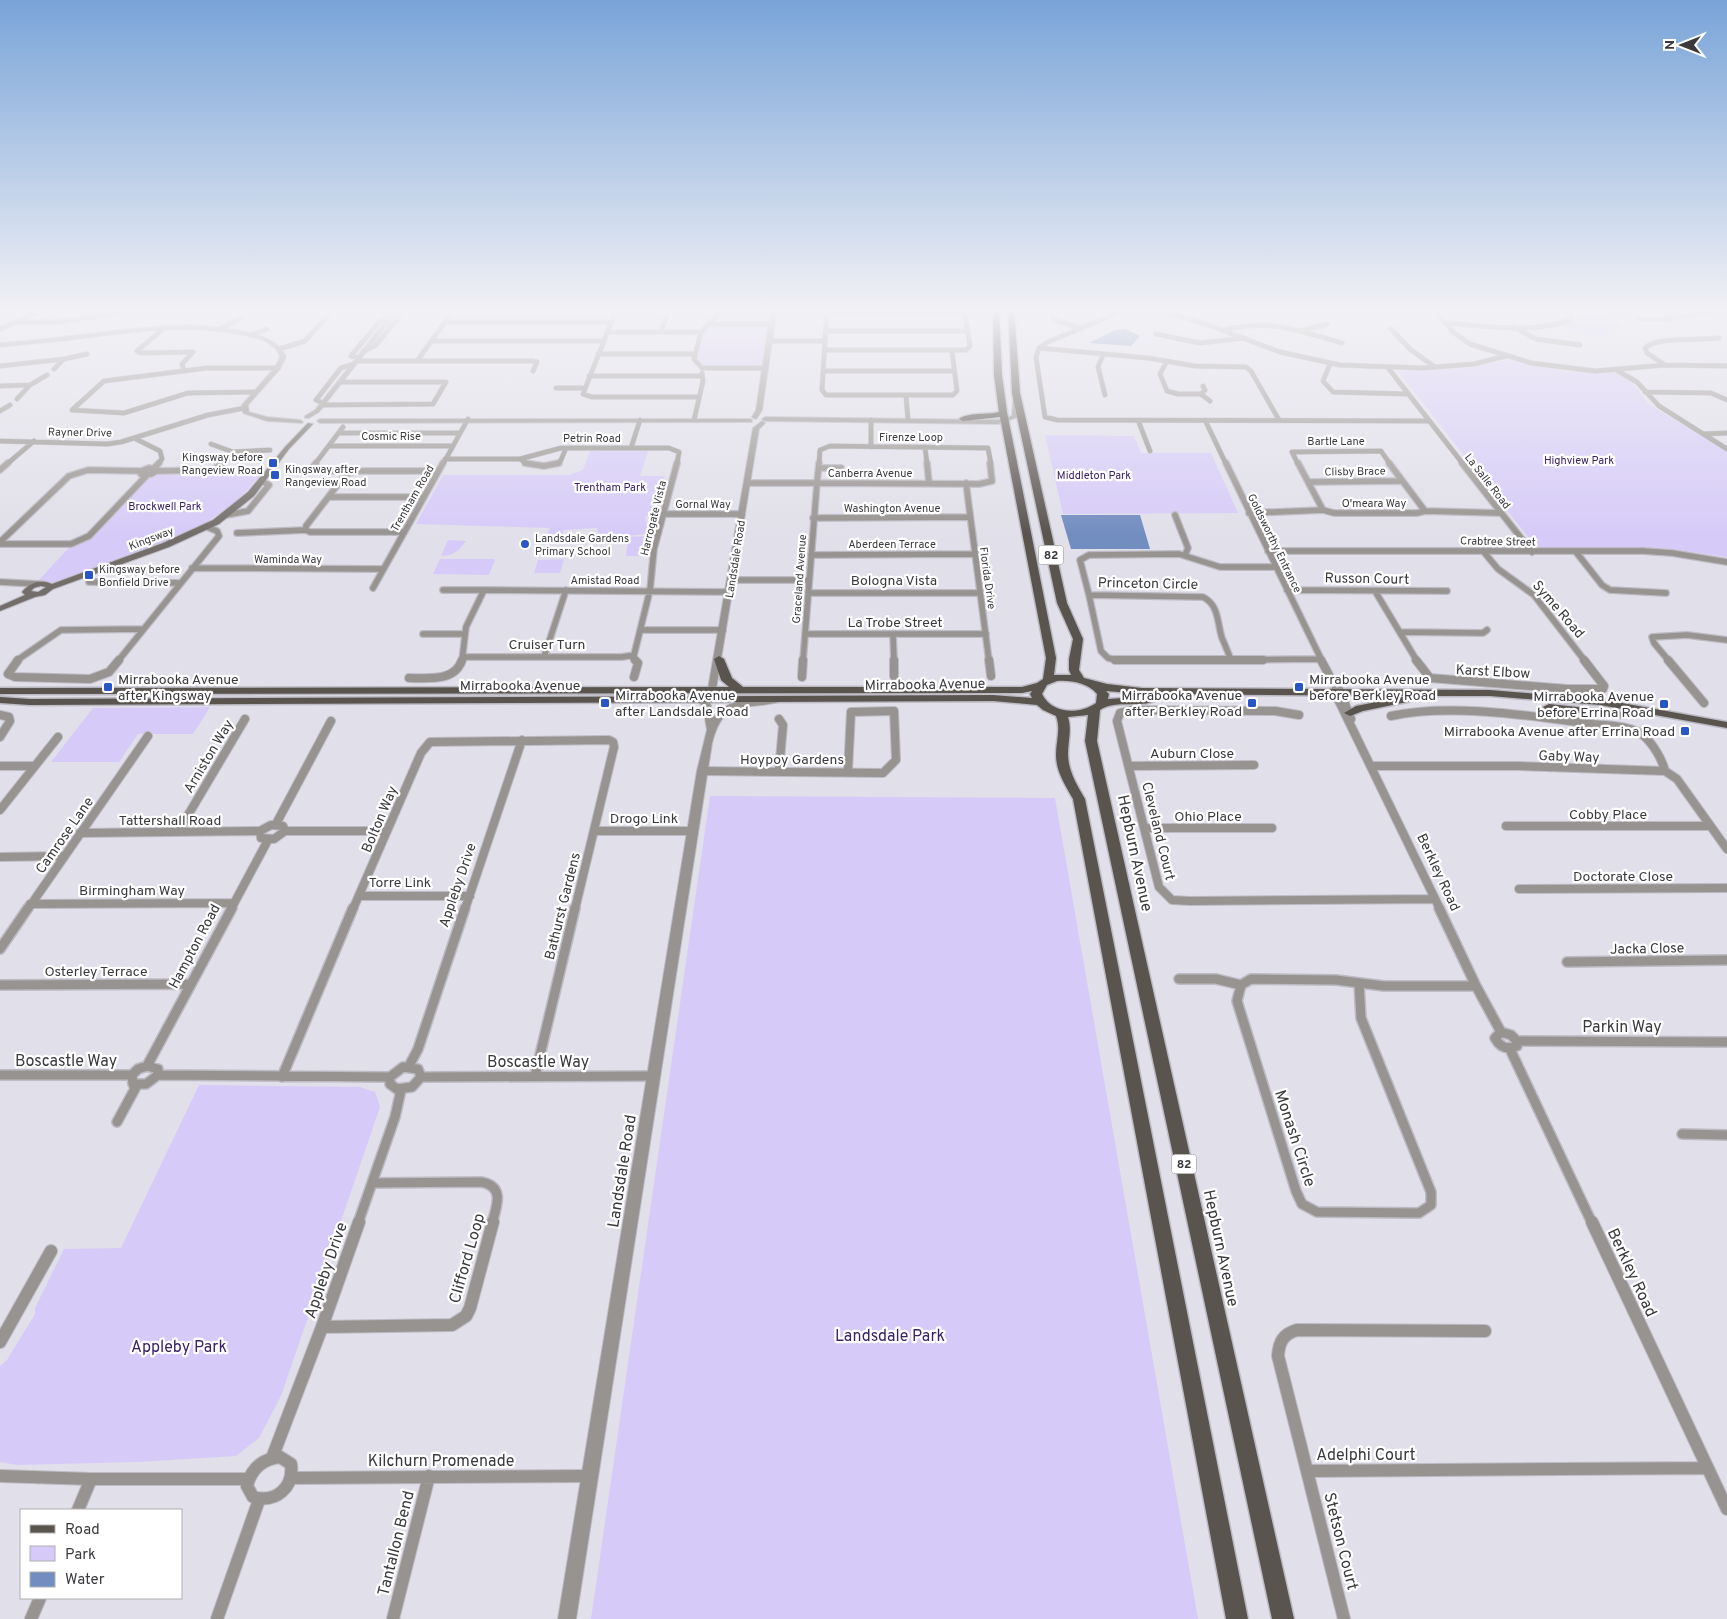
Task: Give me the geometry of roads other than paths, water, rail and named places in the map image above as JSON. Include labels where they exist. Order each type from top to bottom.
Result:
[{"type":"main road","name":"82","points":[[999,384],[1004,417],[1051,658],[1043,683],[1036,694],[1040,702]]},
{"type":"main road","name":"82","points":[[1015,384],[1023,427],[1062,603],[1078,639],[1074,670],[1079,678]]},
{"type":"main road","points":[[960,420],[1004,417]]},
{"type":"main road","name":"Kingsway","points":[[29,591],[44,592],[49,586],[82,576],[207,527],[226,515],[251,494],[287,448],[304,421]]},
{"type":"main road","points":[[985,422],[1000,429],[1011,447]]},
{"type":"main road","points":[[0,610],[38,584],[49,586]]},
{"type":"main road","points":[[0,604],[29,591]]},
{"type":"main road","points":[[719,659],[727,680],[739,689]]},
{"type":"main road","name":"Mirrabooka Avenue","points":[[0,690],[1022,690],[1063,677],[1079,678]]},
{"type":"main road","points":[[1079,678],[1095,684],[1142,691],[1339,695],[1494,701],[1612,713],[1727,733]]},
{"type":"main road","name":"82","points":[[1095,684],[1103,694],[1098,707]]},
{"type":"main road","points":[[712,689],[727,698],[776,700]]},
{"type":"main road","points":[[1040,702],[1061,713],[1079,714],[1098,707],[1148,699],[1490,693],[1600,702],[1727,725]]},
{"type":"main road","name":"Mirrabooka Avenue","points":[[0,700],[30,702],[993,698],[1040,702]]},
{"type":"main road","points":[[1351,718],[1360,708],[1408,699]]},
{"type":"main road","name":"Hepburn Avenue","points":[[1098,707],[1091,741],[1283,1619]]},
{"type":"main road","name":"82","points":[[1061,713],[1066,723],[1061,758],[1064,770],[1079,799],[1237,1619]]},
{"type":"street","points":[[101,384],[72,410],[124,413],[188,393],[254,392]]},
{"type":"street","points":[[262,384],[254,392],[244,408],[246,412],[255,417],[304,421],[319,416],[374,420],[960,420],[985,422],[1004,417],[1012,419],[1016,415],[1016,393]]},
{"type":"street","points":[[329,384],[316,400],[323,404],[433,404],[445,384]]},
{"type":"street","points":[[319,416],[323,404],[339,384]]},
{"type":"street","points":[[586,384],[583,394],[588,397],[699,397]]},
{"type":"street","points":[[694,420],[701,384]]},
{"type":"street","points":[[758,421],[763,384]]},
{"type":"street","points":[[822,384],[822,392],[826,395],[906,396],[956,394],[956,384]]},
{"type":"street","points":[[1040,384],[1044,414],[1048,418],[1429,421]]},
{"type":"street","points":[[1102,384],[1105,395]]},
{"type":"street","points":[[1164,384],[1167,391],[1178,394],[1201,394],[1210,400]]},
{"type":"street","points":[[1259,384],[1280,420]]},
{"type":"street","points":[[1325,384],[1333,392],[1408,394]]},
{"type":"street","name":"La Salle Road","points":[[1400,384],[1532,552]]},
{"type":"street","points":[[1639,384],[1648,392],[1711,393],[1727,400]]},
{"type":"street","points":[[1643,384],[1659,406],[1727,449]]},
{"type":"street","points":[[0,386],[30,385]]},
{"type":"street","points":[[17,399],[30,385]]},
{"type":"street","points":[[1201,394],[1204,390],[1202,386]]},
{"type":"street","points":[[556,388],[584,388]]},
{"type":"street","points":[[906,396],[908,420]]},
{"type":"street","points":[[0,411],[10,405]]},
{"type":"street","name":"Rayner Drive","points":[[0,441],[107,444],[136,438],[208,415],[244,408]]},
{"type":"street","points":[[1004,417],[1023,427]]},
{"type":"street","name":"Trentham Road","points":[[373,588],[468,420]]},
{"type":"street","points":[[631,448],[640,420]]},
{"type":"street","points":[[871,420],[871,447]]},
{"type":"street","points":[[1138,420],[1150,451]]},
{"type":"street","name":"Goldsworthy Entrance","points":[[1205,420],[1328,675]]},
{"type":"street","name":"Landsdale Road","points":[[712,689],[719,659],[758,421]]},
{"type":"street","points":[[343,427],[314,467],[314,471],[339,471],[346,474]]},
{"type":"street","points":[[339,433],[460,433]]},
{"type":"street","points":[[1705,434],[1727,433]]},
{"type":"street","points":[[1705,434],[1727,445]]},
{"type":"street","points":[[0,543],[70,544],[80,542],[89,536],[147,475],[156,469],[162,459],[160,452],[136,438]]},
{"type":"street","points":[[0,470],[34,441]]},
{"type":"street","points":[[211,444],[233,452],[270,450]]},
{"type":"street","name":"Cosmic Rise","points":[[329,446],[453,446]]},
{"type":"street","name":"Firenze Loop","points":[[817,483],[820,450],[825,447],[988,448],[992,481]]},
{"type":"street","points":[[925,447],[929,483]]},
{"type":"street","points":[[520,459],[527,465],[553,465],[560,463],[566,448]]},
{"type":"street","name":"Petrin Road","points":[[445,459],[520,459],[551,449],[566,448],[669,448],[679,452]]},
{"type":"street","name":"Bartle Lane","points":[[1309,482],[1292,452],[1381,451],[1401,481]]},
{"type":"street","points":[[0,543],[70,476],[88,470],[212,470],[218,467],[233,452]]},
{"type":"street","name":"Harrogate Vista","points":[[650,590],[651,567],[679,452]]},
{"type":"street","points":[[818,468],[840,468]]},
{"type":"street","points":[[141,471],[141,474],[147,475]]},
{"type":"street","points":[[306,530],[306,526],[346,474],[355,471],[438,471]]},
{"type":"street","name":"Canberra Avenue","points":[[747,483],[966,484],[992,481]]},
{"type":"street","points":[[1401,481],[1425,511]]},
{"type":"street","name":"Clisby Brace","points":[[1309,482],[1401,481]]},
{"type":"street","points":[[1309,482],[1323,510]]},
{"type":"street","name":"Graceland Avenue","points":[[802,677],[817,483]]},
{"type":"street","name":"Florida Drive","points":[[966,484],[991,676]]},
{"type":"street","points":[[329,497],[424,497]]},
{"type":"street","name":"O'meara Way","points":[[1249,512],[1313,512],[1323,510],[1344,513],[1417,513],[1425,511],[1500,513]]},
{"type":"street","name":"Gornal Way","points":[[663,514],[742,514]]},
{"type":"street","points":[[1175,515],[1188,548],[1184,555]]},
{"type":"street","name":"Washington Avenue","points":[[814,518],[970,517]]},
{"type":"street","points":[[143,629],[60,630],[18,660],[8,670],[8,674],[15,677],[90,679],[109,672],[219,536],[217,531],[207,527]]},
{"type":"street","points":[[237,533],[297,532],[306,530],[310,532],[404,532]]},
{"type":"street","name":"Crabtree Street","points":[[1268,551],[1672,553],[1727,562]]},
{"type":"street","name":"Syme Road","points":[[1483,551],[1498,569],[1534,595],[1604,686],[1598,690]]},
{"type":"street","points":[[1576,552],[1602,585],[1610,590],[1666,594]]},
{"type":"street","name":"Aberdeen Terrace","points":[[811,555],[974,554]]},
{"type":"street","points":[[1090,595],[1080,560],[1082,556],[1184,555],[1220,567],[1276,567]]},
{"type":"street","name":"Waminda Way","points":[[192,568],[383,569]]},
{"type":"street","points":[[731,580],[809,580]]},
{"type":"street","points":[[0,582],[38,584]]},
{"type":"street","points":[[16,582],[29,591]]},
{"type":"street","points":[[88,582],[180,583]]},
{"type":"street","name":"Amistad Road","points":[[443,590],[483,592],[650,590],[729,592]]},
{"type":"street","points":[[544,657],[566,590]]},
{"type":"street","points":[[634,677],[638,663],[631,656],[636,653],[650,590]]},
{"type":"street","name":"Russon Court","points":[[1287,590],[1446,591]]},
{"type":"street","name":"Karst Elbow","points":[[1376,591],[1424,672],[1430,678],[1598,690]]},
{"type":"street","points":[[409,678],[443,678],[457,669],[464,657],[464,634],[483,592]]},
{"type":"street","name":"Bologna Vista","points":[[808,593],[980,593]]},
{"type":"street","name":"Princeton Circle","points":[[1231,660],[1221,634],[1218,615],[1212,601],[1206,597],[1195,595],[1090,595],[1102,651],[1108,658],[1122,661],[1231,660],[1320,659]]},
{"type":"street","points":[[641,630],[723,630]]},
{"type":"street","points":[[1400,632],[1483,633],[1488,630]]},
{"type":"street","points":[[423,634],[464,634]]},
{"type":"street","name":"La Trobe Street","points":[[805,634],[986,634]]},
{"type":"street","points":[[893,635],[894,676]]},
{"type":"street","points":[[1704,703],[1654,643],[1652,637],[1687,635],[1727,640]]},
{"type":"street","name":"Cruiser Turn","points":[[464,657],[631,656]]},
{"type":"street","name":"Berkley Road","points":[[1339,695],[1344,715],[1351,718],[1476,986],[1501,1032],[1496,1035],[1496,1041],[1502,1046],[1514,1045],[1727,1509]]},
{"type":"street","name":"Landsdale Road","points":[[699,700],[707,705],[711,729]]},
{"type":"street","name":"Landsdale Road","points":[[567,1619],[702,771],[711,729],[718,717],[726,709],[734,705],[776,700]]},
{"type":"street","name":"Cleveland Court","points":[[1298,715],[1275,711],[1132,710],[1120,713],[1117,721],[1130,766],[1159,888],[1172,900],[1435,900]]},
{"type":"street","name":"Hoypoy Gardens","points":[[702,771],[848,771],[883,774],[896,760],[894,711],[851,712],[848,771]]},
{"type":"street","points":[[1391,716],[1409,712],[1483,712],[1532,716],[1628,729],[1643,736],[1662,760],[1666,771],[1677,780],[1727,849]]},
{"type":"street","points":[[0,715],[9,717],[10,721],[0,736]]},
{"type":"street","name":"Arniston Way","points":[[178,832],[244,719]]},
{"type":"street","points":[[779,719],[783,725],[779,771]]},
{"type":"street","points":[[276,824],[331,721]]},
{"type":"street","name":"Camrose Lane","points":[[0,948],[148,736]]},
{"type":"street","points":[[0,810],[58,737]]},
{"type":"street","name":"Appleby Drive","points":[[409,1066],[418,1049],[522,740]]},
{"type":"street","name":"Bolton Way","points":[[282,1077],[386,831],[421,753],[430,742],[609,740],[613,742]]},
{"type":"street","name":"Bathurst Gardens","points":[[535,1076],[595,831],[614,747],[613,742]]},
{"type":"street","name":"Auburn Close","points":[[1130,766],[1254,765]]},
{"type":"street","points":[[0,766],[34,766]]},
{"type":"street","name":"Gaby Way","points":[[1372,766],[1519,766],[1666,771]]},
{"type":"street","points":[[285,831],[283,826],[276,824],[267,826],[260,831],[261,838],[268,840],[277,838],[285,831],[386,831]]},
{"type":"street","name":"Cobby Place","points":[[1506,826],[1710,826]]},
{"type":"street","name":"Ohio Place","points":[[1145,828],[1272,828]]},
{"type":"street","name":"Tattershall Road","points":[[80,833],[260,831]]},
{"type":"street","name":"Drogo Link","points":[[595,831],[693,831]]},
{"type":"street","name":"Hampton Road","points":[[147,1066],[268,840]]},
{"type":"street","points":[[0,857],[64,856]]},
{"type":"street","name":"Doctorate Close","points":[[1519,889],[1727,888]]},
{"type":"street","name":"Torre Link","points":[[360,896],[470,896]]},
{"type":"street","name":"Birmingham Way","points":[[30,904],[234,903]]},
{"type":"street","name":"Jacka Close","points":[[1567,962],[1727,960]]},
{"type":"street","points":[[1179,979],[1216,979],[1241,985],[1251,979],[1336,980],[1384,986],[1476,986]]},
{"type":"street","name":"Osterley Terrace","points":[[0,985],[192,984]]},
{"type":"street","name":"Monash Circle","points":[[1241,985],[1237,1001],[1296,1191],[1302,1204],[1317,1212],[1419,1213],[1432,1205],[1431,1192],[1361,1018],[1359,984]]},
{"type":"street","points":[[1501,1032],[1511,1035],[1514,1045]]},
{"type":"street","name":"Parkin Way","points":[[1514,1045],[1727,1042]]},
{"type":"street","points":[[158,1075],[158,1069],[147,1066],[138,1069],[132,1075],[131,1082],[137,1085],[146,1084],[158,1075],[390,1077],[399,1069],[409,1066],[418,1069],[421,1077],[412,1087],[401,1090],[393,1088],[390,1077]]},
{"type":"street","name":"Boscastle Way","points":[[0,1075],[132,1075]]},
{"type":"street","name":"Boscastle Way","points":[[421,1077],[654,1076]]},
{"type":"street","points":[[117,1122],[137,1085]]},
{"type":"street","name":"Appleby Drive","points":[[272,1458],[322,1327],[395,1117],[401,1090]]},
{"type":"street","points":[[1682,1134],[1727,1134]]},
{"type":"street","name":"Clifford Loop","points":[[322,1327],[452,1325],[466,1316],[470,1308],[498,1202],[498,1194],[494,1187],[490,1183],[481,1182],[372,1183]]},
{"type":"street","points":[[0,1342],[51,1251]]},
{"type":"street","name":"Adelphi Court","points":[[1485,1331],[1306,1330],[1287,1332],[1282,1338],[1278,1356],[1307,1470],[1707,1468]]},
{"type":"street","points":[[272,1458],[286,1460],[291,1464],[292,1478],[282,1492],[266,1500],[259,1500],[249,1492],[248,1479],[258,1465],[272,1458]]},
{"type":"street","name":"Stetson Court","points":[[1307,1470],[1344,1619]]},
{"type":"street","points":[[0,1476],[91,1479],[248,1479]]},
{"type":"street","name":"Tantallon Bend","points":[[393,1619],[428,1476]]},
{"type":"street","name":"Kilchurn Promenade","points":[[292,1478],[590,1476]]},
{"type":"street","points":[[78,1509],[91,1479]]},
{"type":"street","points":[[217,1619],[259,1500]]},
{"type":"street","points":[[31,1619],[40,1599]]},
{"type":"water","points":[[1061,515],[1140,515],[1150,549],[1071,549]]},
{"type":"place","name":"Kingsway before Rangeview Road","points":[[273,463]]},
{"type":"place","name":"Kingsway after Rangeview Road","points":[[275,475]]},
{"type":"place","name":"Landsdale Gardens Primary School","points":[[525,544]]},
{"type":"place","name":"Kingsway before Bonfield Drive","points":[[89,575]]},
{"type":"place","name":"Mirrabooka Avenue after Kingsway","points":[[108,687]]},
{"type":"place","name":"Mirrabooka Avenue before Berkley Road","points":[[1299,687]]},
{"type":"place","name":"Mirrabooka Avenue after Landsdale Road","points":[[605,703]]},
{"type":"place","name":"Mirrabooka Avenue after Berkley Road","points":[[1252,703]]},
{"type":"place","name":"Mirrabooka Avenue before Errina Road","points":[[1664,704]]},
{"type":"place","name":"Mirrabooka Avenue after Errina Road","points":[[1685,731]]},
{"type":"park label","name":"Highview Park","points":[[1579,460]]},
{"type":"park label","name":"Middleton Park","points":[[1094,475]]},
{"type":"park label","name":"Trentham Park","points":[[610,487]]},
{"type":"park label","name":"Brockwell Park","points":[[165,506]]},
{"type":"park label","name":"Landsdale Park","points":[[890,1335]]},
{"type":"park label","name":"Appleby Park","points":[[179,1346]]}]
